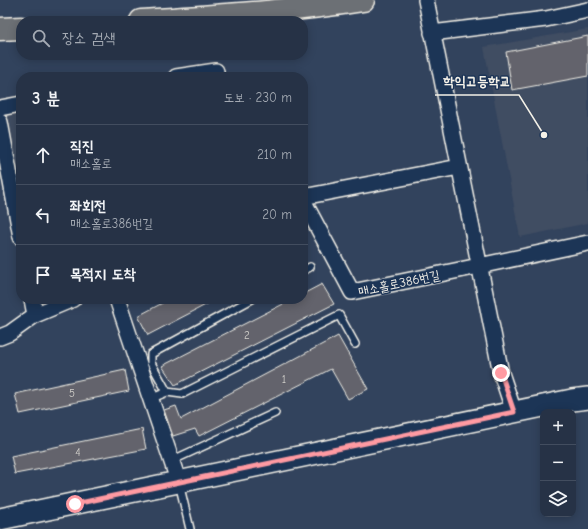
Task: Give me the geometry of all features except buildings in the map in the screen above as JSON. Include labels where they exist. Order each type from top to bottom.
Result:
[{"type":"highway","points":[[209,16],[263,12],[363,0]]},
{"type":"highway","points":[[0,29],[16,28]]},
{"type":"main road","points":[[0,519],[179,483],[514,412],[588,398]]},
{"type":"street","points":[[426,0],[501,373],[514,412]]},
{"type":"street","points":[[432,33],[546,19],[588,10]]},
{"type":"street","points":[[209,72],[216,71]]},
{"type":"street","points":[[0,108],[16,105]]},
{"type":"street","points":[[0,122],[16,210]]},
{"type":"street","points":[[308,195],[459,167]]},
{"type":"street","name":"매소홀로386번길","points":[[308,209],[352,292],[479,266]]},
{"type":"street","points":[[479,266],[588,243]]},
{"type":"street","points":[[33,304],[35,315]]},
{"type":"street","points":[[0,337],[10,333],[35,315],[61,304]]},
{"type":"street","points":[[119,304],[179,483]]},
{"type":"lane","points":[[167,392],[151,363],[151,354],[243,304]]},
{"type":"lane","points":[[150,399],[167,392],[182,394],[339,315],[355,344]]},
{"type":"lane","points":[[171,461],[275,413]]},
{"type":"lane","points":[[179,483],[190,529]]},
{"type":"shaded area","points":[[588,29],[588,223],[520,237],[484,47]]},
{"type":"shaded area","points":[[16,109],[16,169],[5,111]]},
{"type":"place","name":"학익고등학교","points":[[544,135]]},
{"type":"route","points":[[75,504],[514,412],[501,373]]}]
